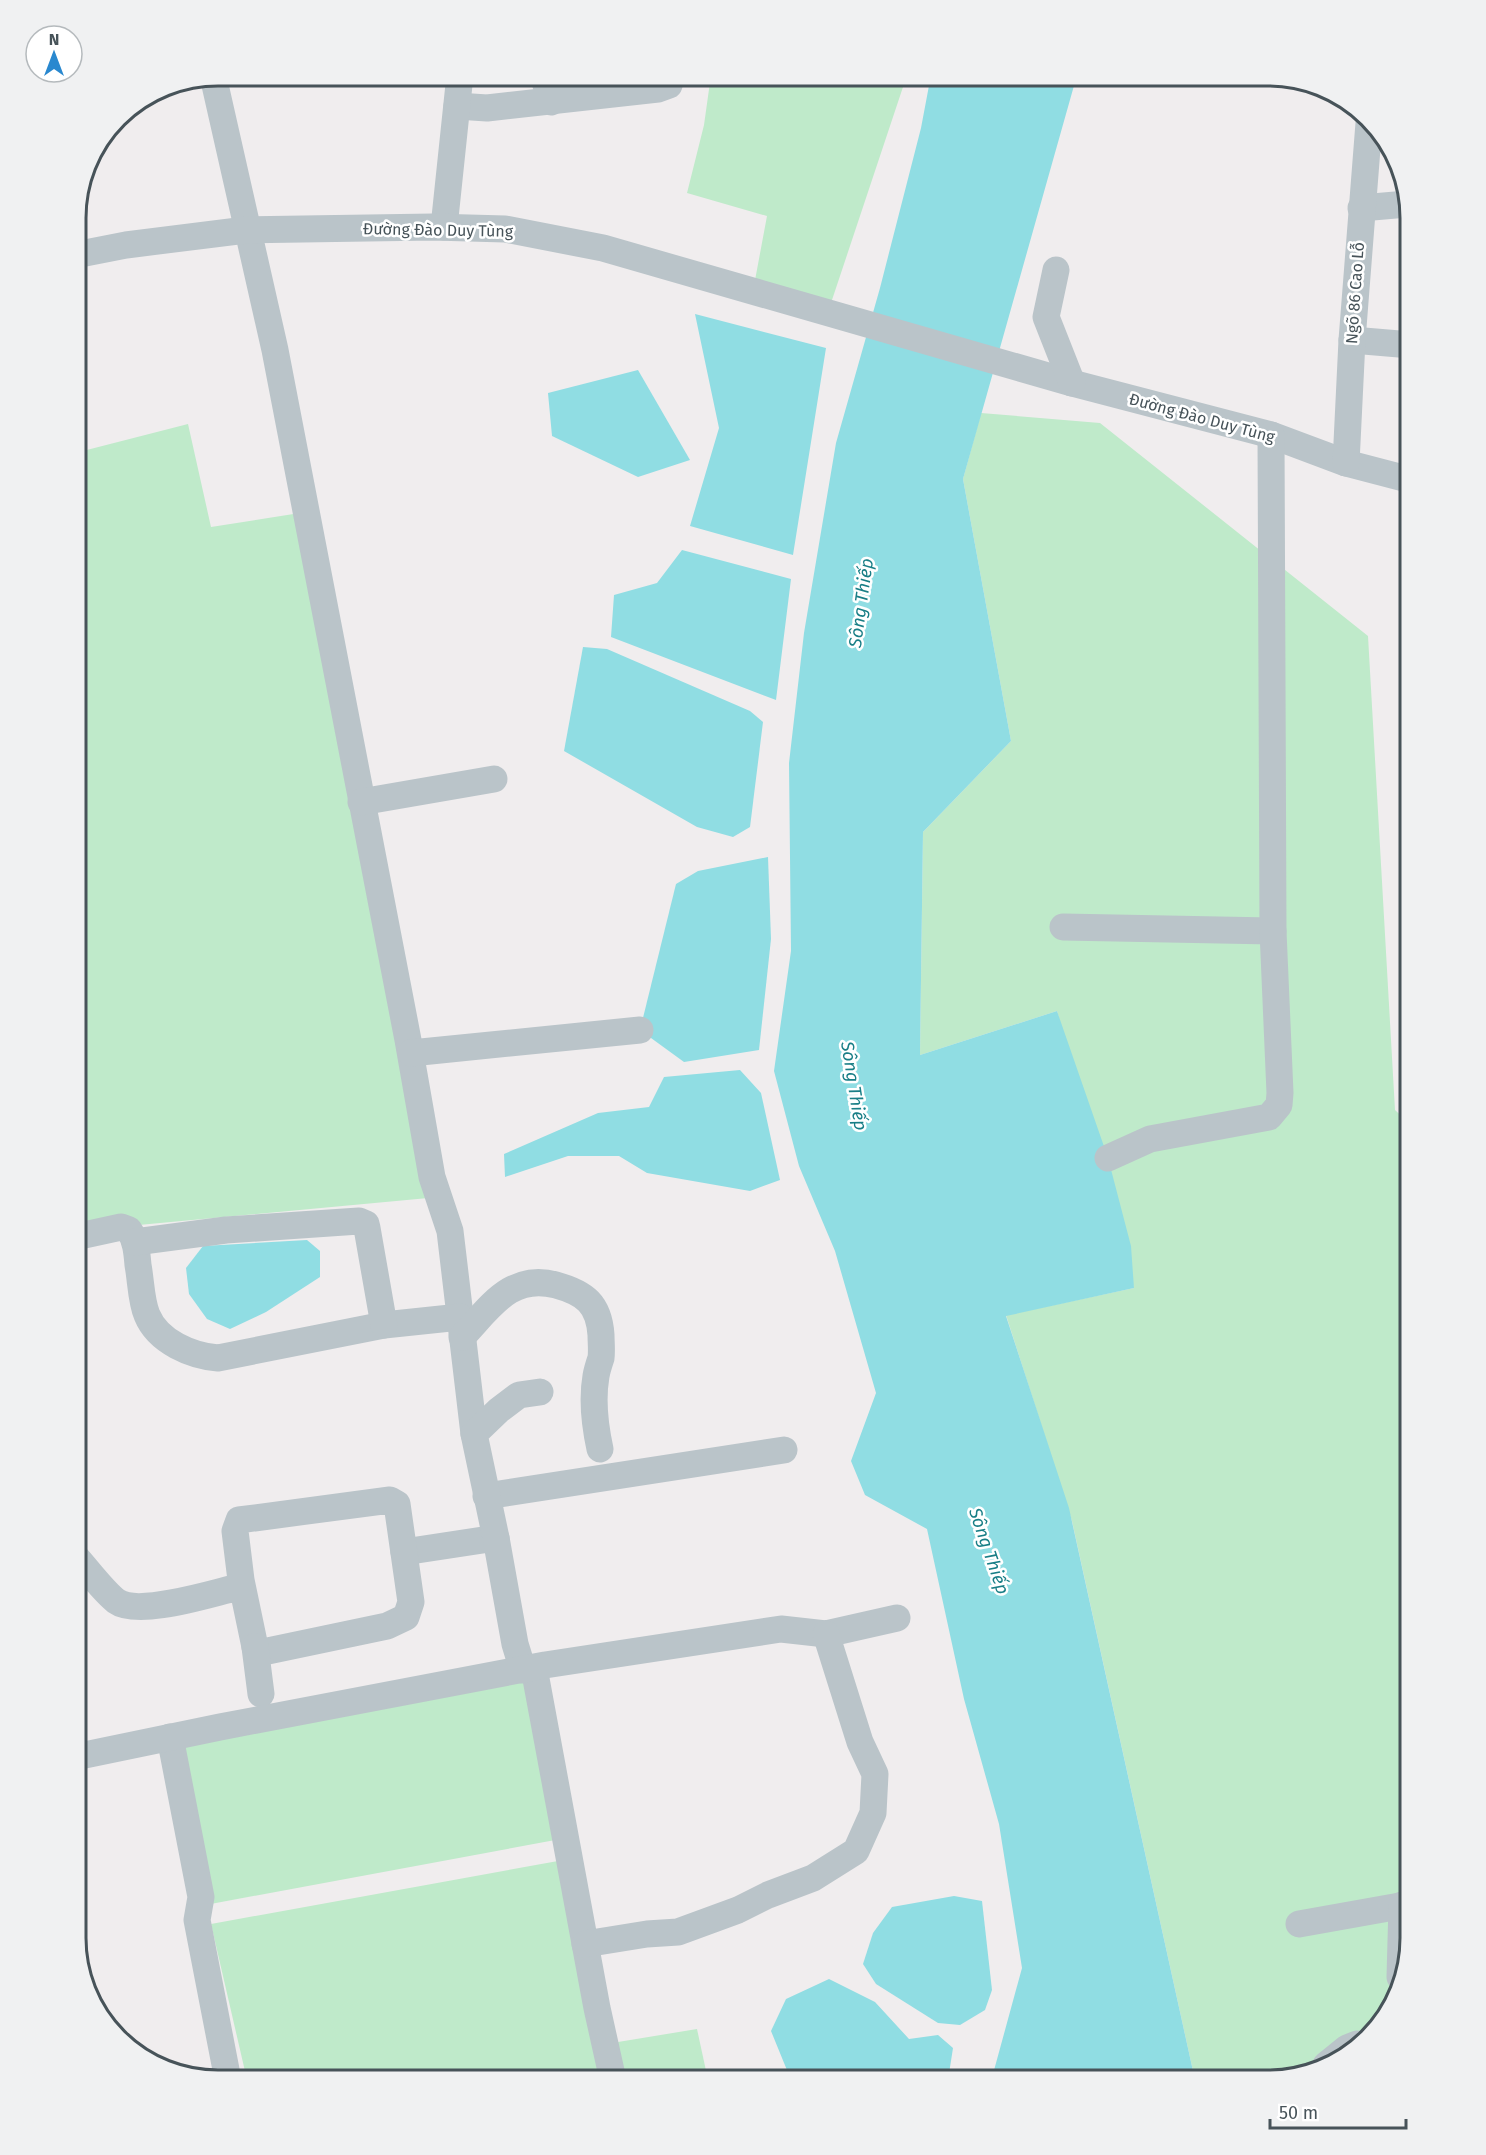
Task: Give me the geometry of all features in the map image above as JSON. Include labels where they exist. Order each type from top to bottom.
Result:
[{"type":"street","points":[[215,86],[275,350],[411,1053],[432,1177],[450,1231],[474,1434],[515,1644],[529,1669],[611,2069]]},
{"type":"street","points":[[444,227],[459,86]]},
{"type":"street","points":[[546,86],[551,102]]},
{"type":"street","points":[[456,106],[487,108],[551,102],[658,89],[666,86]]},
{"type":"street","name":"Ngõ 86 Cao Lỗ","points":[[1346,463],[1352,340],[1368,131]]},
{"type":"street","points":[[1361,208],[1399,205]]},
{"type":"street","name":"Đường Đào Duy Tùng","points":[[86,253],[126,245],[246,230],[444,227],[505,229],[603,248],[1072,383],[1271,435],[1346,463],[1400,477]]},
{"type":"street","points":[[1056,270],[1046,317],[1072,383]]},
{"type":"street","points":[[1352,340],[1400,344]]},
{"type":"street","points":[[1108,1158],[1150,1139],[1269,1117],[1279,1106],[1281,1093],[1273,930],[1271,435]]},
{"type":"street","points":[[361,802],[494,779]]},
{"type":"street","points":[[1063,927],[1273,930]]},
{"type":"street","points":[[411,1053],[640,1030]]},
{"type":"street","points":[[135,1242],[226,1230],[359,1221],[366,1224],[367,1228],[384,1325]]},
{"type":"street","points":[[86,1235],[121,1227],[129,1230],[135,1242],[147,1315],[158,1332],[170,1342],[201,1357],[218,1358],[384,1325],[461,1327],[505,1291],[527,1283],[554,1285],[585,1298],[596,1309],[600,1325],[601,1356],[596,1375],[594,1399],[600,1449]]},
{"type":"street","points":[[474,1434],[519,1395],[540,1392]]},
{"type":"street","points":[[486,1496],[784,1450]]},
{"type":"street","points":[[255,1647],[263,1652],[274,1650],[387,1626],[406,1617],[411,1602],[397,1504],[390,1500],[239,1520],[235,1532],[241,1580],[255,1647],[261,1694]]},
{"type":"street","points":[[404,1552],[496,1538]]},
{"type":"street","points":[[86,1568],[117,1601],[132,1607],[151,1606],[235,1588],[241,1580]]},
{"type":"street","points":[[86,1755],[529,1669],[781,1629],[826,1634],[897,1618]]},
{"type":"street","points":[[585,1944],[678,1932],[738,1910],[768,1895],[813,1878],[856,1851],[873,1813],[875,1774],[860,1742],[826,1634]]},
{"type":"street","points":[[170,1737],[201,1897],[197,1920],[226,2069]]},
{"type":"street","points":[[1299,1924],[1400,1905]]},
{"type":"green space","points":[[709,86],[903,86],[828,312],[753,291],[767,216],[687,193],[704,125]]},
{"type":"green space","points":[[981,413],[1100,423],[1368,636],[1395,1110],[1400,1115],[1400,1938],[1396,1972],[1383,2004],[1373,2018],[1362,2031],[1335,2052],[1303,2065],[1269,2070],[1193,2070],[1072,1521],[1006,1315],[1134,1288],[1057,1011],[920,1055],[923,832],[1011,741],[963,479]]},
{"type":"green space","points":[[188,424],[211,527],[306,512],[439,1197],[86,1230],[86,450]]},
{"type":"green space","points":[[534,1668],[566,1838],[200,1906],[170,1737]]},
{"type":"green space","points":[[569,1859],[610,2069],[244,2069],[211,1924]]},
{"type":"green space","points":[[697,2029],[706,2069],[619,2069],[612,2043]]},
{"type":"water","name":"Sông Thiếp","points":[[929,86],[1074,86],[963,479],[1011,741],[923,832],[920,1055],[1057,1011],[1108,1158],[1131,1246],[1134,1288],[1006,1316],[1069,1508],[1193,2070],[994,2070],[1022,1968],[999,1824],[964,1699],[927,1529],[865,1495],[851,1461],[876,1393],[835,1251],[799,1166],[774,1071],[791,951],[789,763],[804,633],[836,443],[880,288],[921,128]]},
{"type":"water","points":[[695,314],[826,348],[793,555],[690,526],[719,428]]},
{"type":"water","points":[[638,370],[690,460],[638,477],[552,436],[548,393]]},
{"type":"water","points":[[682,550],[791,579],[776,700],[611,637],[614,595],[657,583]]},
{"type":"water","points":[[583,647],[607,649],[750,711],[763,722],[750,827],[733,837],[697,827],[564,751]]},
{"type":"water","points":[[768,857],[771,939],[759,1050],[684,1062],[640,1030],[676,884],[698,871]]},
{"type":"water","points":[[740,1070],[761,1093],[780,1180],[750,1191],[647,1173],[619,1156],[568,1156],[505,1177],[504,1154],[598,1113],[649,1107],[664,1077]]},
{"type":"water","points":[[307,1240],[320,1251],[320,1277],[266,1312],[230,1329],[207,1319],[189,1294],[186,1268],[203,1246]]},
{"type":"water","points":[[954,1896],[982,1901],[992,1990],[985,2010],[960,2025],[938,2023],[876,1984],[863,1964],[873,1933],[892,1907]]},
{"type":"water","points":[[829,1979],[875,2002],[909,2039],[938,2035],[953,2048],[950,2070],[787,2070],[771,2031],[786,1999]]}]
